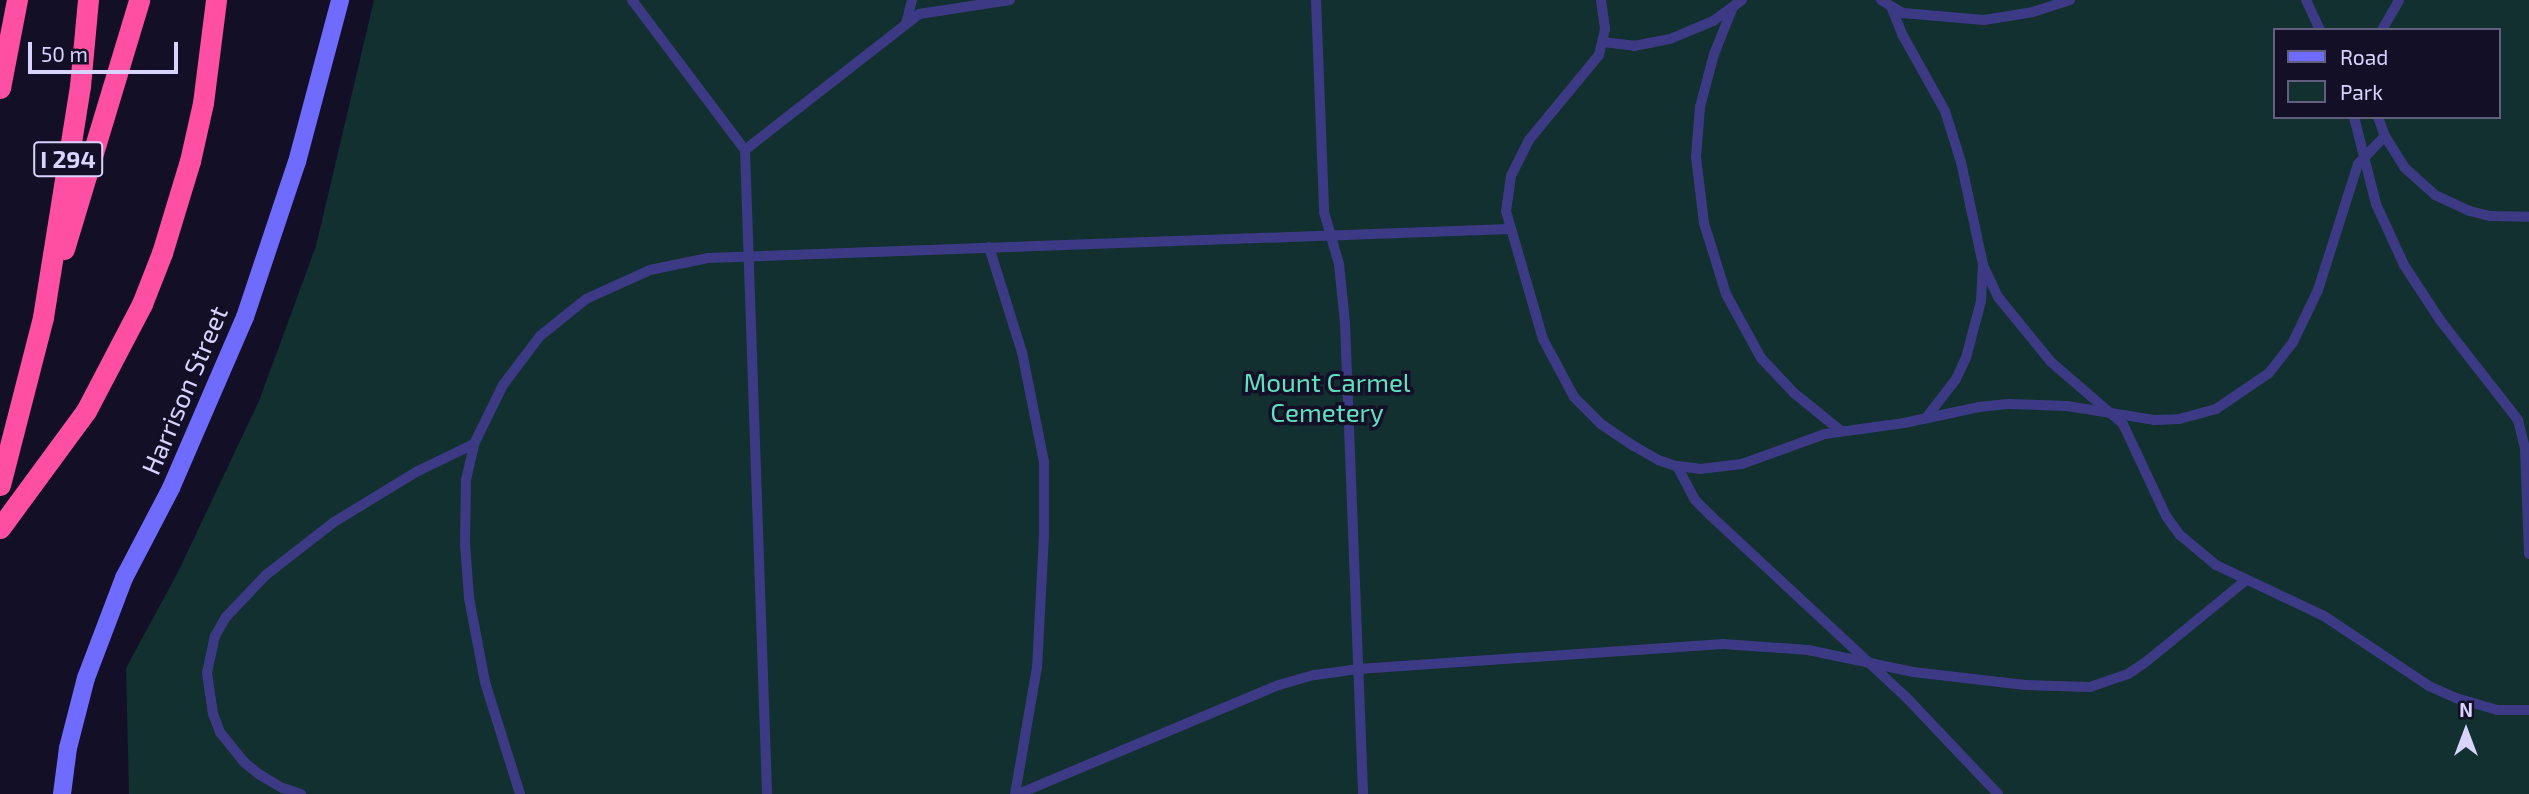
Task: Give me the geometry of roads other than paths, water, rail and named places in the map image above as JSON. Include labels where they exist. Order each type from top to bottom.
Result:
[{"type":"highway","points":[[0,88],[17,0]]},
{"type":"highway","name":"I 294","points":[[0,485],[43,317],[79,86],[88,0]]},
{"type":"highway","points":[[43,317],[138,0]]},
{"type":"highway","points":[[0,527],[86,411],[142,304],[162,253],[190,161],[203,103],[216,0]]},
{"type":"main road","name":"Harrison Street","points":[[62,794],[68,748],[86,678],[124,578],[171,488],[245,317],[297,162],[340,0]]},
{"type":"lane","points":[[632,0],[745,150],[746,256],[766,794]]},
{"type":"lane","points":[[906,24],[912,0]]},
{"type":"lane","points":[[745,150],[906,24],[934,10],[1010,0]]},
{"type":"lane","points":[[1316,0],[1324,212],[1344,293],[1363,794]]},
{"type":"lane","points":[[1601,0],[1603,42],[1592,65],[1549,113],[1518,159],[1506,193],[1509,229],[1543,339],[1573,397],[1601,424],[1634,446],[1658,460],[1677,466],[1700,469],[1742,464],[1817,436],[2008,404],[2067,406],[2154,420],[2198,415],[2232,401],[2269,373],[2293,342],[2318,290],[2353,177],[2364,155],[2385,136]]},
{"type":"lane","points":[[1881,0],[1892,9],[1919,16],[1984,20],[2033,12],[2070,0]]},
{"type":"lane","points":[[2306,0],[2319,28]]},
{"type":"lane","points":[[2383,28],[2399,0]]},
{"type":"lane","points":[[1603,42],[1634,46],[1670,39],[1713,21],[1737,4]]},
{"type":"lane","points":[[1737,4],[1714,54],[1700,107],[1696,157],[1704,223],[1726,294],[1761,358],[1794,393],[1841,431]]},
{"type":"lane","points":[[1892,9],[1954,135],[1983,265],[1998,296],[2030,340],[2066,375],[2116,414],[2132,438],[2166,516],[2180,535],[2216,565],[2324,616],[2429,686],[2497,710],[2529,710]]},
{"type":"lane","points":[[2355,119],[2376,204],[2410,274],[2457,343],[2510,407],[2527,440],[2529,554]]},
{"type":"lane","points":[[2379,119],[2385,136],[2404,167],[2435,195],[2480,214],[2529,216]]},
{"type":"lane","points":[[520,794],[491,706],[470,598],[466,544],[466,480],[474,444],[517,362],[561,316],[617,282],[650,270],[708,257],[1509,229]]},
{"type":"lane","points":[[989,247],[1022,352],[1044,462],[1044,536],[1037,667],[1016,794]]},
{"type":"lane","points":[[1926,418],[1951,387],[1966,358],[1981,301],[1983,265]]},
{"type":"lane","points":[[301,794],[282,788],[260,775],[244,762],[220,733],[213,714],[207,673],[215,636],[226,617],[266,575],[334,522],[418,471],[474,444]]},
{"type":"lane","points":[[1677,466],[1695,499],[1710,515],[1866,663],[1905,696],[1998,794]]},
{"type":"lane","points":[[1016,794],[1279,685],[1315,675],[1358,669],[1723,644],[1808,650],[1913,672],[2070,689],[2090,687],[2127,674],[2147,661],[2245,581]]},
{"type":"park label","name":"Mount Carmel Cemetery","points":[[1327,397]]}]
